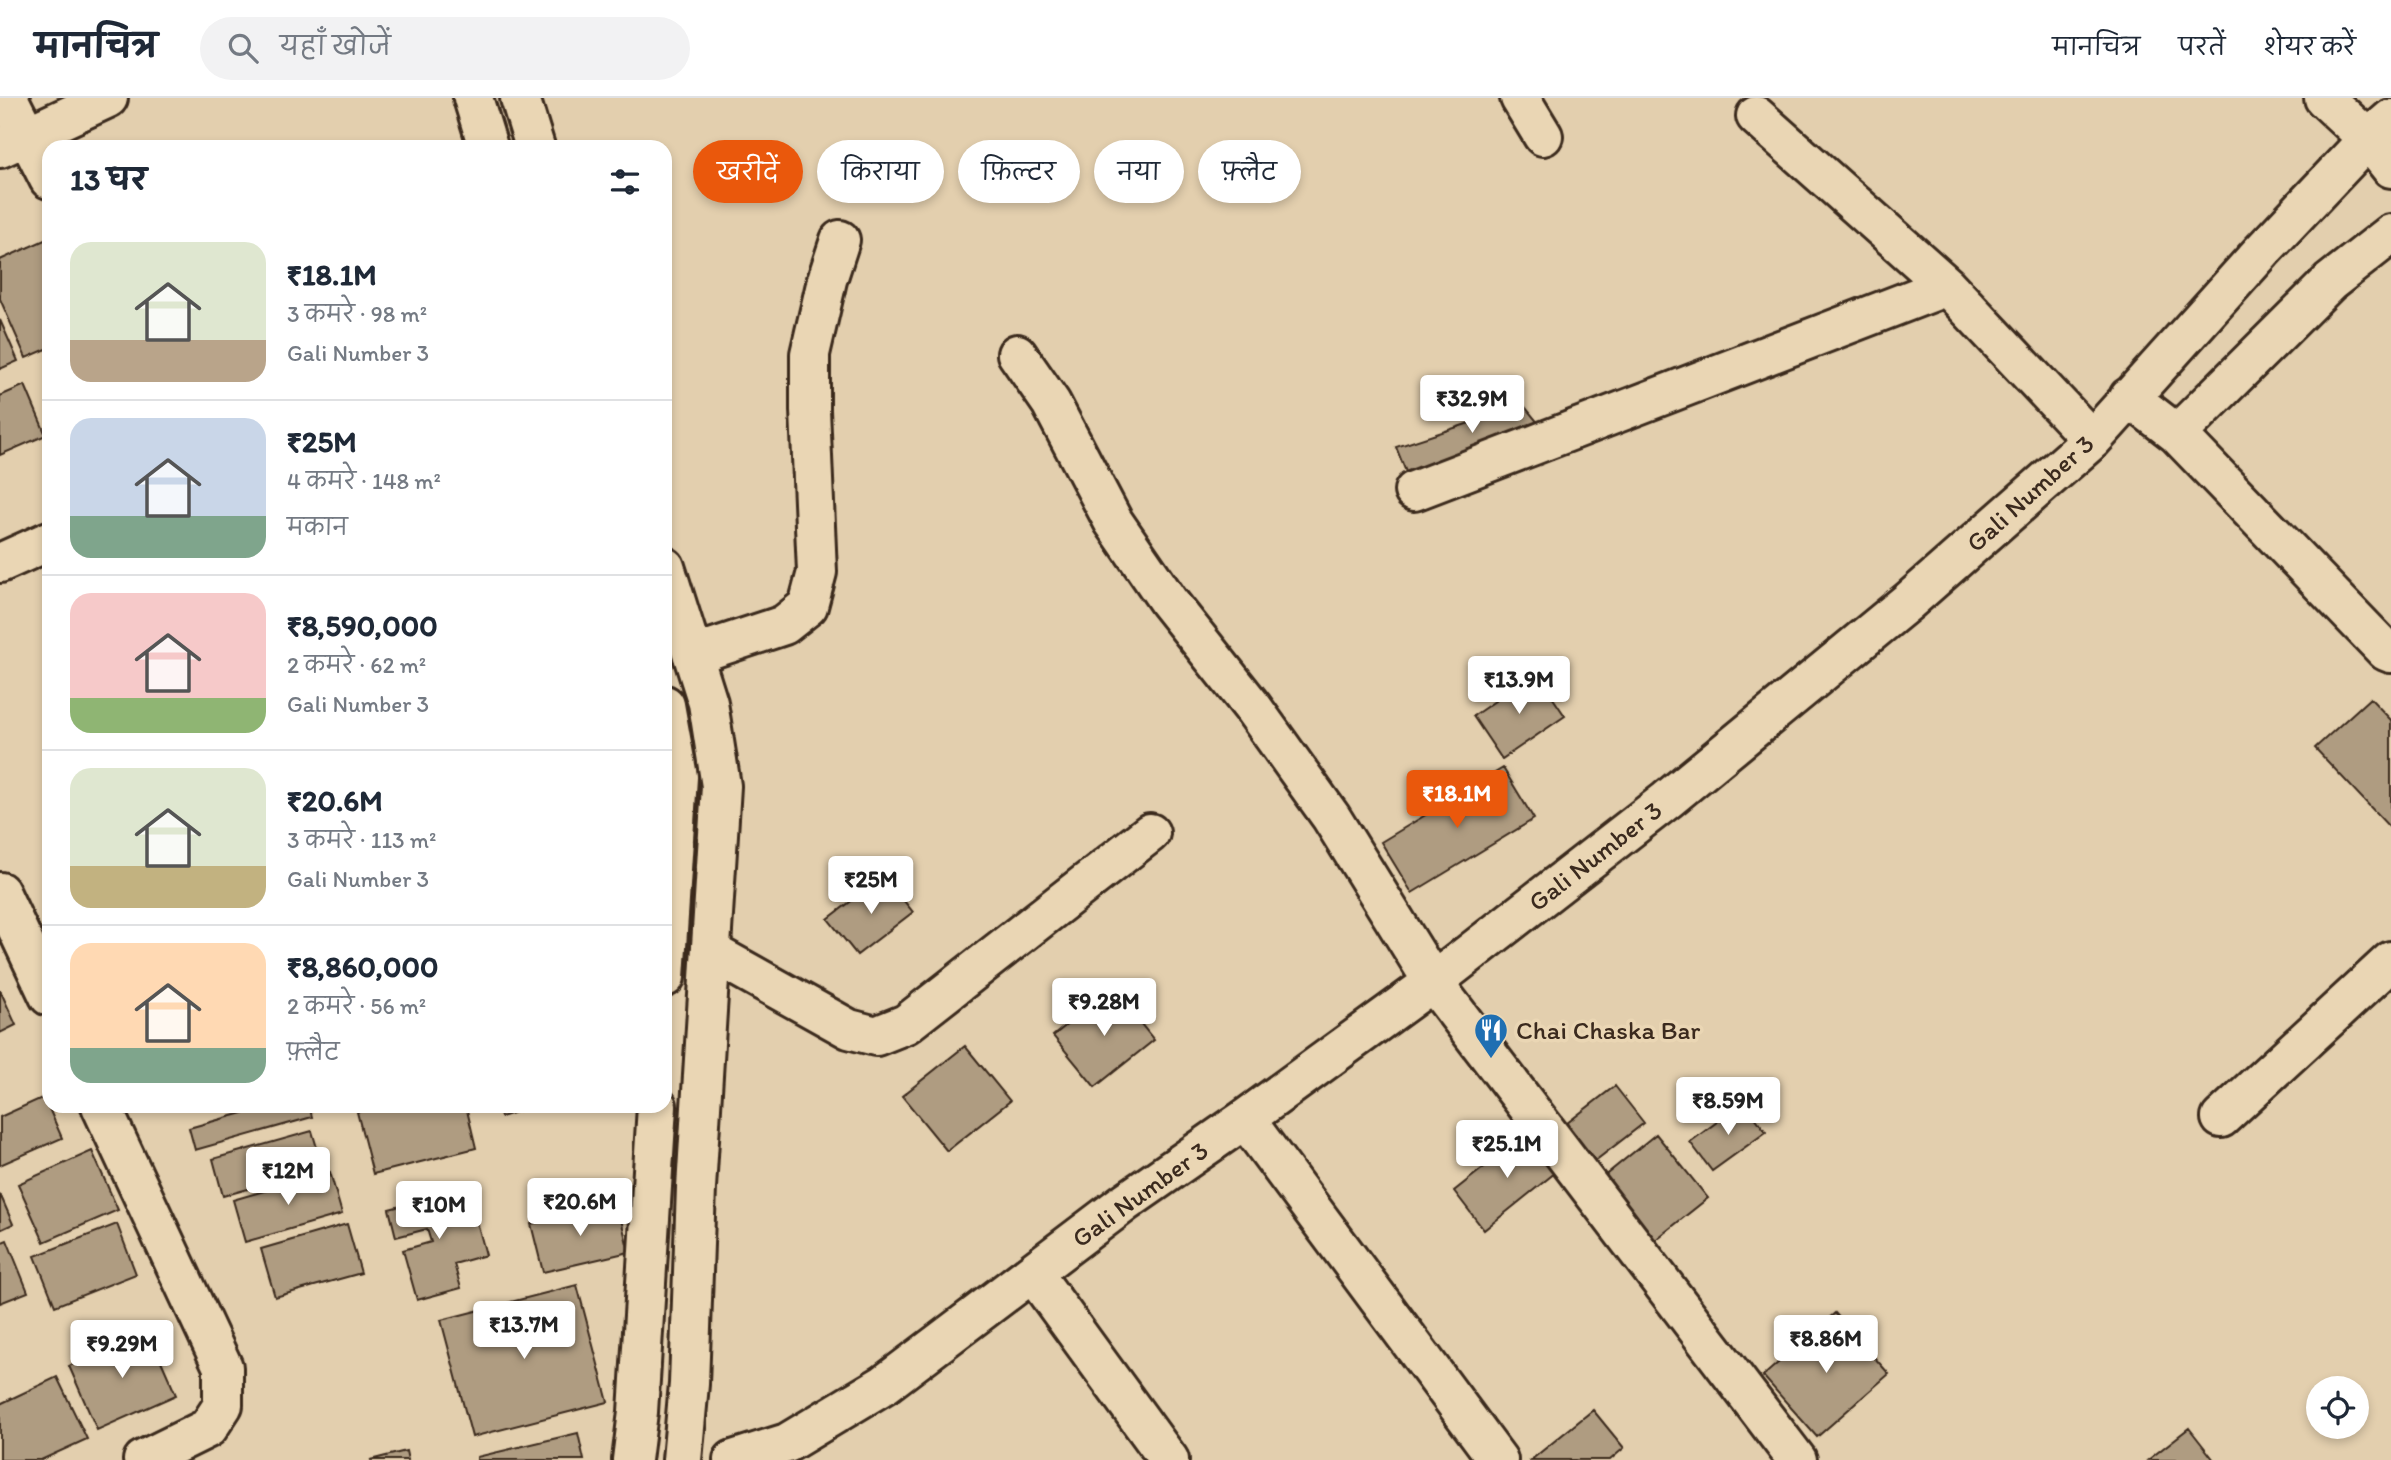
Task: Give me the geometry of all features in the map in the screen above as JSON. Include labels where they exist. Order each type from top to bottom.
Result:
[{"type":"street","points":[[8,98],[13,142],[42,172]]},
{"type":"street","points":[[13,142],[108,98]]},
{"type":"street","points":[[473,98],[486,140]]},
{"type":"street","points":[[520,98],[533,140]]},
{"type":"street","points":[[1520,98],[1543,136]]},
{"type":"street","points":[[2324,98],[2383,142]]},
{"type":"street","points":[[1756,116],[1947,286],[2092,440]]},
{"type":"street","name":"Gali Number 3","points":[[733,1460],[787,1443],[885,1384],[1124,1203],[1433,982],[1678,792],[1909,601],[2092,440],[2129,397],[2383,142]]},
{"type":"street","points":[[2177,435],[2329,282],[2391,234]]},
{"type":"street","points":[[693,655],[784,625],[808,606],[817,572],[810,354],[827,280],[840,240]]},
{"type":"street","points":[[1414,491],[1947,286]]},
{"type":"street","points":[[1017,354],[1051,403],[1113,521],[1168,601],[1253,708],[1331,817],[1433,982],[1797,1460]]},
{"type":"street","points":[[2129,397],[2177,435],[2376,641],[2391,653]]},
{"type":"street","points":[[0,563],[42,544]]},
{"type":"street","points":[[672,589],[708,703],[721,786],[696,1188],[689,1384],[682,1460]]},
{"type":"street","points":[[672,744],[678,777],[672,869]]},
{"type":"street","points":[[711,952],[849,1029],[876,1036],[906,1024],[1150,833]]},
{"type":"street","points":[[0,892],[42,981]]},
{"type":"street","points":[[2221,1118],[2391,961]]},
{"type":"street","points":[[104,1113],[223,1367],[223,1405],[208,1428],[143,1460]]},
{"type":"street","points":[[632,1460],[638,1412],[657,1113]]},
{"type":"street","points":[[1245,1119],[1498,1460]]},
{"type":"street","points":[[1033,1273],[1169,1460]]},
{"type":"building","points":[[42,241],[42,351],[26,358],[0,299],[0,260]]},
{"type":"building","points":[[0,320],[18,361],[0,369]]},
{"type":"building","points":[[25,385],[42,425],[42,437],[0,455],[0,396]]},
{"type":"building","points":[[1507,385],[1544,430],[1408,477],[1396,447],[1491,416],[1483,393]]},
{"type":"building","points":[[1536,673],[1565,716],[1502,759],[1473,716]]},
{"type":"building","points":[[2370,698],[2391,720],[2391,829],[2315,748]]},
{"type":"building","points":[[1503,768],[1534,819],[1412,893],[1381,842]]},
{"type":"building","points":[[884,876],[913,912],[857,955],[828,919]]},
{"type":"building","points":[[1112,988],[1154,1040],[1095,1087],[1053,1036]]},
{"type":"building","points":[[0,990],[16,1025],[0,1033]]},
{"type":"building","points":[[965,1046],[1010,1101],[947,1151],[902,1096]]},
{"type":"building","points":[[1615,1086],[1644,1123],[1582,1171],[1553,1134]]},
{"type":"building","points":[[42,1098],[42,1113],[51,1113],[62,1138],[0,1165],[0,1117]]},
{"type":"building","points":[[1744,1102],[1766,1132],[1712,1171],[1690,1142]]},
{"type":"building","points":[[243,1113],[311,1113],[312,1117],[195,1150],[189,1128]]},
{"type":"building","points":[[357,1113],[468,1113],[476,1148],[373,1174]]},
{"type":"building","points":[[1531,1130],[1561,1168],[1484,1230],[1454,1191]]},
{"type":"building","points":[[312,1131],[323,1168],[223,1196],[213,1159]]},
{"type":"building","points":[[1656,1134],[1708,1198],[1654,1241],[1602,1178]]},
{"type":"building","points":[[92,1151],[118,1210],[44,1242],[18,1184]]},
{"type":"building","points":[[330,1172],[342,1214],[245,1242],[233,1200]]},
{"type":"building","points":[[468,1189],[486,1255],[454,1264],[461,1288],[417,1300],[403,1250],[431,1242],[427,1229],[396,1237],[389,1209]]},
{"type":"building","points":[[0,1194],[13,1224],[0,1230]]},
{"type":"building","points":[[617,1203],[629,1252],[543,1272],[531,1224]]},
{"type":"building","points":[[117,1224],[136,1274],[55,1306],[35,1256]]},
{"type":"building","points":[[347,1224],[361,1273],[275,1297],[261,1249]]},
{"type":"building","points":[[7,1240],[28,1292],[0,1303],[0,1243]]},
{"type":"building","points":[[577,1285],[608,1402],[472,1437],[441,1320]]},
{"type":"building","points":[[1835,1313],[1889,1374],[1817,1437],[1763,1376]]},
{"type":"building","points":[[148,1331],[176,1395],[97,1430],[69,1366]]},
{"type":"building","points":[[57,1377],[87,1439],[41,1460],[0,1460],[0,1404]]},
{"type":"building","points":[[1593,1410],[1624,1448],[1610,1460],[1531,1460]]},
{"type":"building","points":[[2189,1428],[2214,1460],[2148,1460]]},
{"type":"building","points":[[578,1433],[584,1460],[477,1460],[477,1457]]},
{"type":"building","points":[[406,1451],[408,1460],[370,1460]]},
{"type":"place","name":"Chai Chaska Bar","points":[[1491,1060]]}]
